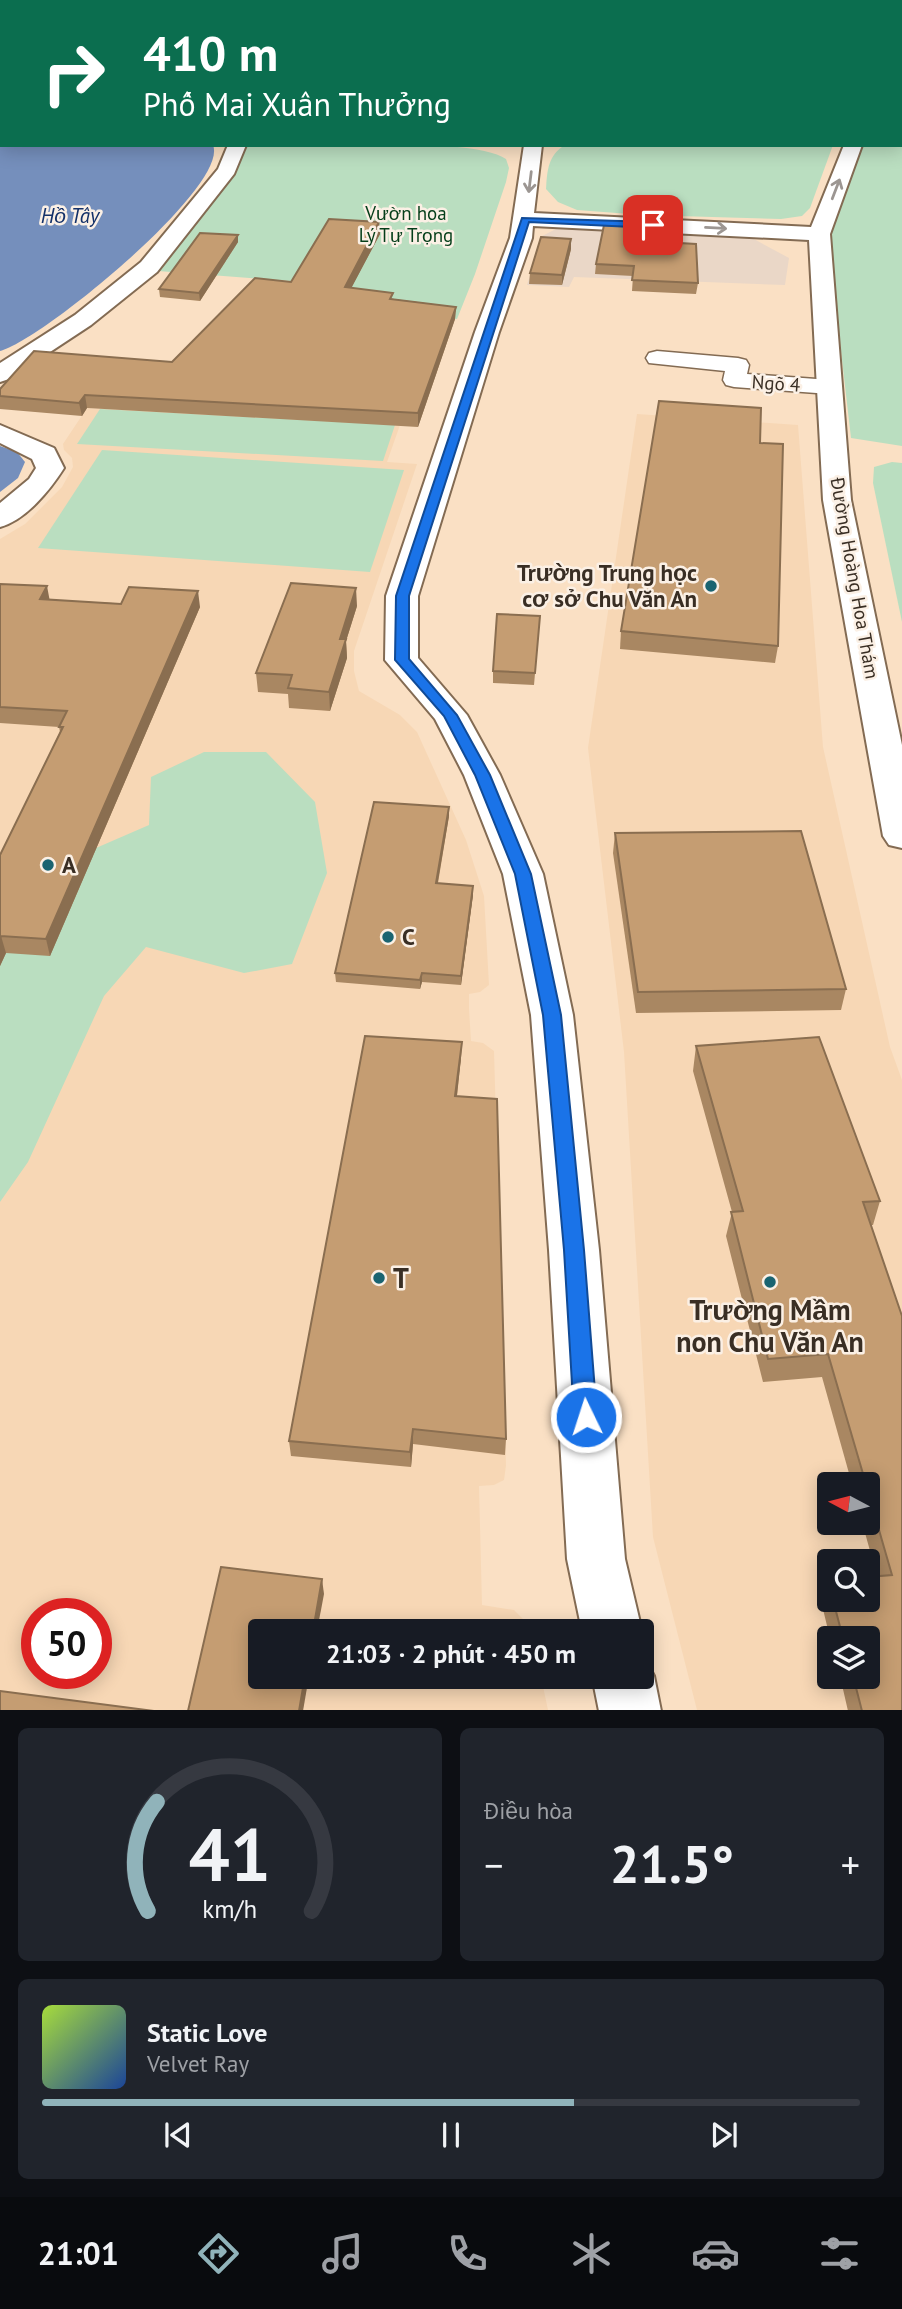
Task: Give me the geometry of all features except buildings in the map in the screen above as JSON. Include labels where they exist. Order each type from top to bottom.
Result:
[{"type":"main road","points":[[0,374],[83,320],[149,267],[227,170],[236,147]]},
{"type":"main road","points":[[534,147],[525,219],[402,596],[402,660],[450,715],[482,775],[523,874],[552,1015],[574,1250],[596,1559],[609,1619]]},
{"type":"main road","points":[[525,219],[819,234],[852,147]]},
{"type":"main road","name":"Đường Hoàng Hoa Thám","points":[[819,234],[837,500],[902,836]]},
{"type":"main road","points":[[0,433],[44,454],[50,467],[40,484],[0,518]]},
{"type":"main road","points":[[625,1689],[630,1710]]},
{"type":"street","name":"Ngõ 4","points":[[657,358],[738,365],[734,380],[830,387]]},
{"type":"shaded area","points":[[556,229],[752,238],[789,258],[785,285],[574,277],[569,287],[527,285],[542,236]]},
{"type":"shaded area","points":[[87,408],[400,425],[387,462],[417,464],[354,651],[354,671],[359,691],[400,715],[417,732],[466,840],[484,896],[489,985],[480,992],[469,994],[469,1009],[471,1041],[483,1043],[494,1051],[506,1465],[504,1480],[494,1485],[479,1486],[482,1605],[514,1610],[523,1619],[248,1619],[248,1689],[544,1689],[548,1710],[0,1710],[0,539],[25,524],[62,487],[73,467],[72,458],[64,450],[63,444]]},
{"type":"shaded area","points":[[637,414],[798,425],[823,747],[890,1047],[902,1080],[902,1710],[697,1710],[653,1537],[624,1052],[588,748]]},
{"type":"green space","name":"Vườn hoa Lý Tự Trọng","points":[[245,147],[458,147],[487,152],[506,159],[509,168],[475,274],[457,319],[391,311],[303,282],[158,271],[235,168]]},
{"type":"green space","points":[[832,147],[810,208],[802,216],[781,219],[577,210],[558,202],[546,189],[548,170],[559,149]]},
{"type":"green space","points":[[858,147],[902,147],[902,446],[851,438],[828,238]]},
{"type":"green space","points":[[100,409],[395,425],[383,461],[77,444]]},
{"type":"green space","points":[[102,450],[404,470],[370,572],[38,548]]},
{"type":"green space","points":[[892,462],[902,463],[902,622],[873,483],[874,467]]},
{"type":"green space","points":[[204,752],[266,752],[315,802],[327,873],[292,964],[244,973],[146,947],[104,996],[28,1162],[0,1202],[0,953],[96,848],[149,825],[151,777]]},
{"type":"water","name":"Hồ Tây","points":[[0,147],[213,147],[210,165],[193,193],[164,226],[90,292],[22,341],[0,351]]},
{"type":"water","points":[[0,446],[17,452],[25,462],[18,478],[0,492]]},
{"type":"place","name":"Trường Trung học cơ sở Chu Văn An","points":[[711,586]]},
{"type":"place","name":"A","points":[[48,865]]},
{"type":"place","name":"C","points":[[388,937]]},
{"type":"place","name":"T","points":[[379,1278]]},
{"type":"place","name":"Trường Mầm non Chu Văn An","points":[[770,1282]]},
{"type":"route","points":[[586,1417],[574,1250],[552,1015],[523,874],[482,775],[450,715],[402,660],[402,596],[525,219],[653,225]]}]
